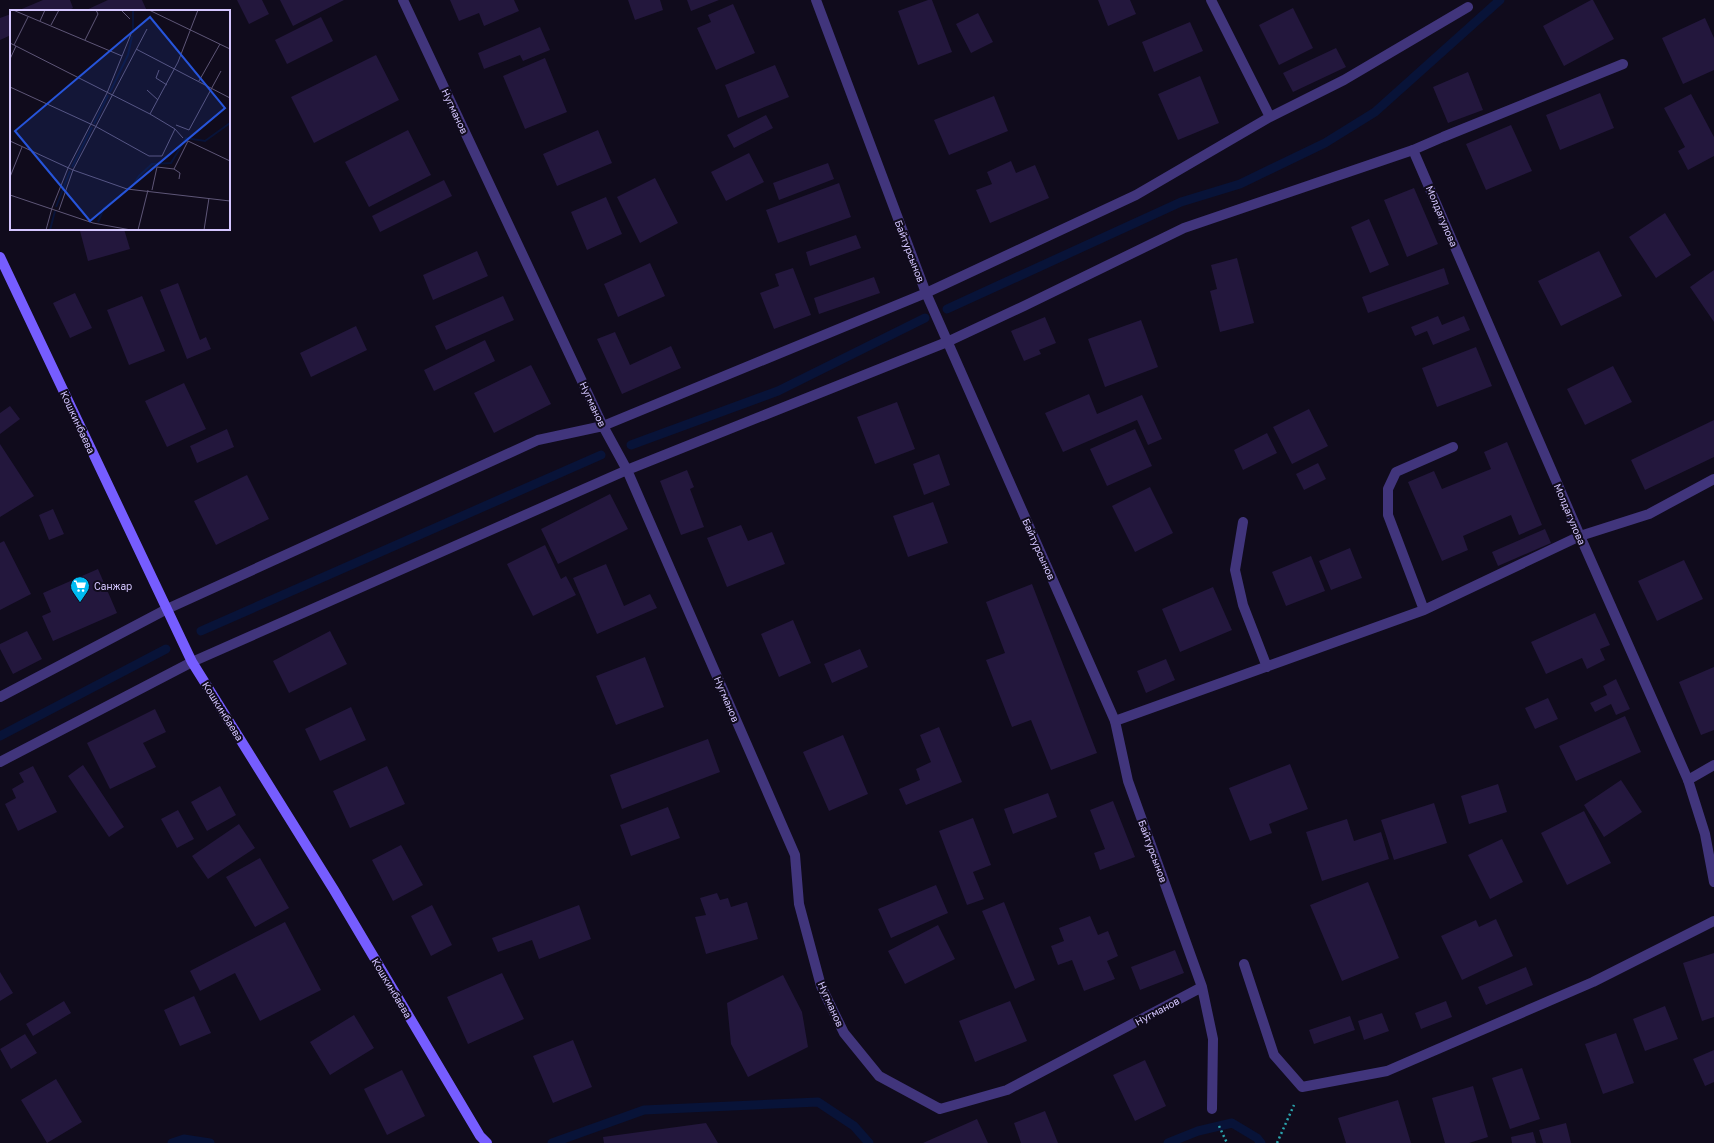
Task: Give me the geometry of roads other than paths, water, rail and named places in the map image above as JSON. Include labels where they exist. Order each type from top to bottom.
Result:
[{"type":"main road","name":"Кошкинбаева","points":[[0,257],[192,662],[334,890],[480,1136],[487,1143]]},
{"type":"street","name":"Нугманов","points":[[403,0],[603,426],[627,470],[795,855],[799,904],[821,986],[844,1033],[879,1076],[940,1109],[1007,1090],[1202,987]]},
{"type":"street","name":"Байтурсынов","points":[[816,0],[926,293],[1115,721],[1128,781],[1202,987],[1213,1039],[1212,1109]]},
{"type":"street","points":[[1211,0],[1270,117]]},
{"type":"street","points":[[0,698],[167,609],[538,440],[603,426],[926,293],[1136,195],[1270,117],[1344,80],[1468,7]]},
{"type":"street","points":[[0,762],[192,662],[627,470],[947,342],[1031,303],[1184,228],[1413,150],[1623,64]]},
{"type":"street","name":"Молдагулова","points":[[1413,150],[1580,536],[1688,780],[1706,834],[1714,882]]},
{"type":"street","points":[[1424,610],[1388,515],[1388,489],[1396,472],[1453,447]]},
{"type":"street","points":[[1115,721],[1424,610],[1580,536],[1648,514],[1714,479]]},
{"type":"street","points":[[1243,522],[1235,570],[1243,604],[1267,666]]},
{"type":"street","points":[[1688,780],[1714,765]]},
{"type":"street","points":[[1244,964],[1274,1055],[1302,1087],[1387,1071],[1593,982],[1714,921]]},
{"type":"waterway","points":[[947,309],[1181,202],[1240,184],[1325,143],[1375,112],[1500,0]]},
{"type":"waterway","points":[[631,445],[778,391],[925,318]]},
{"type":"waterway","points":[[201,631],[601,455]]},
{"type":"waterway","points":[[0,736],[166,649]]},
{"type":"waterway","points":[[552,1143],[644,1110],[818,1102],[854,1126],[869,1143]]},
{"type":"waterway","points":[[1168,1143],[1198,1131],[1232,1123],[1257,1138],[1261,1143]]},
{"type":"waterway","points":[[172,1143],[184,1139],[210,1143]]},
{"type":"place","name":"Санжар","points":[[80,603]]}]
